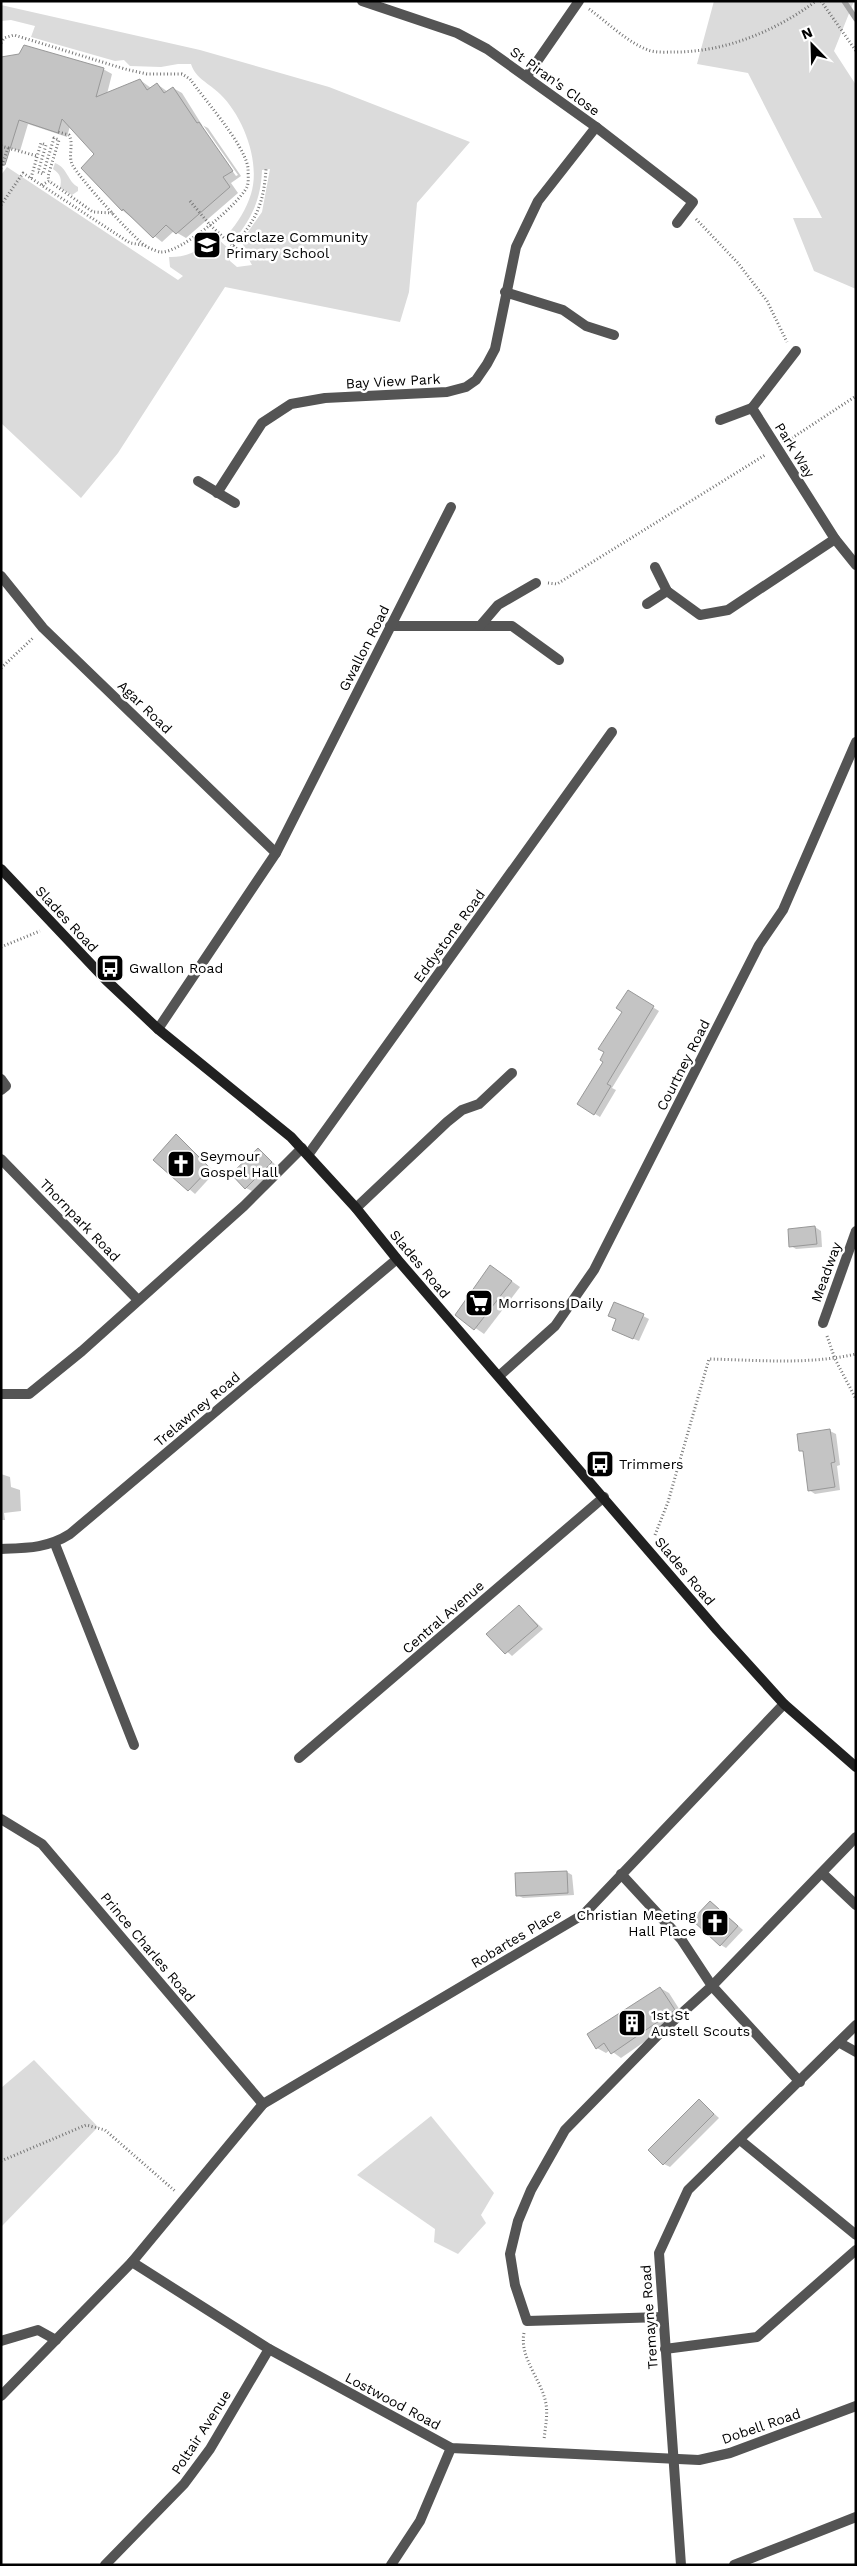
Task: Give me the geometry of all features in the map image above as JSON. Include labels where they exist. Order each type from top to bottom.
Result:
[{"type":"street","name":"St Piran's Close","points":[[362,1],[457,33],[487,49],[596,127],[693,202],[687,210]]},
{"type":"street","points":[[527,76],[579,2]]},
{"type":"street","name":"Bay View Park","points":[[217,492],[262,423],[291,404],[324,398],[447,392],[466,387],[476,380],[495,349],[505,292],[516,246],[538,201],[596,127]]},
{"type":"street","points":[[677,223],[687,210]]},
{"type":"street","points":[[505,292],[563,310],[586,326],[614,335]]},
{"type":"street","points":[[720,420],[752,408],[796,351]]},
{"type":"street","name":"Park Way","points":[[752,408],[835,539],[856,565]]},
{"type":"street","points":[[198,481],[235,503]]},
{"type":"street","name":"Gwallon Road","points":[[158,1029],[276,853],[451,507]]},
{"type":"street","points":[[655,567],[667,591],[700,616],[728,610],[835,539]]},
{"type":"street","name":"Agar Road","points":[[1,576],[43,628],[276,853]]},
{"type":"street","points":[[480,626],[498,605],[536,583]]},
{"type":"street","points":[[647,604],[667,591]]},
{"type":"street","points":[[390,626],[512,626],[559,660]]},
{"type":"street","name":"Eddystone Road","points":[[1,1394],[29,1394],[305,1152],[612,732]]},
{"type":"street","name":"Courtney Road","points":[[499,1376],[556,1326],[594,1270],[759,945],[783,910],[856,742]]},
{"type":"street","name":"Slades Road","points":[[1,869],[106,980],[158,1029],[291,1137],[356,1208],[397,1259],[717,1630],[784,1704],[856,1767]]},
{"type":"street","points":[[356,1208],[452,1118],[462,1110],[479,1104],[512,1073]]},
{"type":"street","points":[[1,1079],[6,1086],[1,1090]]},
{"type":"street","name":"Thornpark Road","points":[[1,1158],[138,1300]]},
{"type":"street","name":"Meadway","points":[[823,1323],[856,1231]]},
{"type":"street","name":"Trelawney Road","points":[[1,1549],[36,1548],[55,1544],[70,1534],[397,1259]]},
{"type":"street","name":"Central Avenue","points":[[299,1758],[604,1497]]},
{"type":"street","points":[[55,1544],[134,1745]]},
{"type":"street","name":"Robartes Place","points":[[263,2104],[584,1914],[784,1704]]},
{"type":"street","name":"Prince Charles Road","points":[[1,1819],[42,1844],[263,2104]]},
{"type":"street","points":[[663,2317],[526,2321],[514,2285],[510,2254],[518,2221],[531,2190],[565,2130],[662,2031],[712,1986],[856,1836]]},
{"type":"street","points":[[822,1873],[856,1905]]},
{"type":"street","points":[[621,1874],[681,1939],[712,1986],[800,2082]]},
{"type":"street","name":"Tremayne Road","points":[[681,2565],[672,2460],[659,2253],[688,2190],[856,2025]]},
{"type":"street","points":[[840,2042],[856,2052]]},
{"type":"street","points":[[1,2396],[132,2262],[263,2104]]},
{"type":"street","points":[[740,2140],[856,2235]]},
{"type":"street","points":[[665,2349],[757,2337],[856,2250]]},
{"type":"street","name":"Lostwood Road","points":[[132,2262],[269,2349],[451,2448],[672,2460]]},
{"type":"street","points":[[1,2340],[38,2330],[56,2340]]},
{"type":"street","name":"Poltair Avenue","points":[[105,2565],[184,2484],[210,2449],[269,2349]]},
{"type":"street","name":"Dobell Road","points":[[672,2460],[699,2460],[730,2453],[856,2406]]},
{"type":"street","points":[[391,2565],[420,2521],[451,2448]]},
{"type":"street","points":[[734,2565],[856,2517]]},
{"type":"path","points":[[579,2],[649,51],[698,52],[734,44],[804,11],[816,1]]},
{"type":"path","points":[[821,1],[856,50]]},
{"type":"path","points":[[1,43],[4,38],[14,35],[125,69],[147,74],[182,74],[190,79],[240,148],[248,166],[248,185],[237,203],[210,225],[172,250],[160,252],[143,245],[130,243],[23,173],[1,205]]},
{"type":"path","points":[[58,132],[68,135],[72,142],[70,157],[81,178],[143,245]]},
{"type":"path","points":[[31,178],[41,143],[46,145],[38,172],[44,174],[54,138],[59,140],[48,176],[49,181],[93,212],[113,213]]},
{"type":"path","points":[[1,146],[37,156]]},
{"type":"path","points":[[1,168],[8,148]]},
{"type":"path","points":[[233,246],[255,220],[261,206],[266,169]]},
{"type":"path","points":[[42,185],[49,181]]},
{"type":"path","points":[[190,201],[210,225],[233,246],[248,256]]},
{"type":"path","points":[[687,210],[738,263],[767,301],[786,341],[796,351]]},
{"type":"path","points":[[536,583],[557,584],[778,448],[856,396]]},
{"type":"path","points":[[1,668],[43,628]]},
{"type":"path","points":[[1,947],[35,934],[51,922]]},
{"type":"path","points":[[823,1323],[835,1359],[856,1399]]},
{"type":"path","points":[[649,1550],[668,1502],[709,1359],[796,1362],[835,1359],[856,1354]]},
{"type":"path","points":[[1,2161],[86,2126],[98,2127],[105,2130],[184,2200]]},
{"type":"path","points":[[526,2321],[522,2341],[546,2405],[543,2453]]},
{"type":"shaded area","points":[[714,1],[854,1],[834,51],[856,85],[856,289],[814,271],[793,218],[822,218],[748,73],[697,64]]},
{"type":"shaded area","name":"Carclaze Community Primary School","points":[[1,5],[200,50],[329,87],[470,142],[417,203],[409,292],[400,322],[225,287],[118,453],[81,498],[1,423],[1,175],[7,167],[178,280],[183,276],[170,267],[169,257],[189,254],[201,249],[217,238],[230,250],[230,261],[237,267],[252,265],[241,242],[262,212],[270,169],[262,170],[260,190],[251,216],[234,240],[228,234],[241,216],[251,194],[254,168],[252,154],[243,127],[236,114],[220,94],[196,73],[191,64],[161,67],[130,66],[124,60],[115,61],[31,37],[35,26],[11,20],[1,21]]},
{"type":"shaded area","points":[[55,163],[63,168],[78,187],[78,191],[72,195],[60,188],[60,177],[53,169]]},
{"type":"shaded area","points":[[34,2060],[98,2127],[1,2227],[1,2088]]},
{"type":"shaded area","points":[[431,2116],[494,2193],[481,2215],[486,2223],[458,2254],[434,2242],[435,2229],[357,2175]]},
{"type":"building","points":[[24,45],[104,68],[96,97],[140,79],[147,90],[157,83],[164,93],[173,87],[233,171],[223,177],[230,187],[176,234],[166,225],[153,238],[123,209],[122,211],[81,168],[94,154],[62,119],[58,133],[19,120],[5,165],[1,165],[1,57],[19,54]]},
{"type":"building","points":[[628,990],[654,1006],[607,1084],[611,1086],[594,1115],[577,1104],[603,1062],[600,1060],[604,1052],[598,1049],[622,1012],[616,1008]]},
{"type":"building","name":"Seymour Gospel Hall","points":[[176,1134],[210,1168],[188,1191],[153,1160]]},
{"type":"building","points":[[258,1148],[272,1162],[245,1189],[231,1174]]},
{"type":"building","points":[[815,1226],[817,1244],[789,1247],[788,1229]]},
{"type":"building","name":"Morrisons Daily","points":[[490,1265],[512,1281],[474,1330],[455,1315]]},
{"type":"building","points":[[614,1302],[644,1314],[633,1339],[612,1330],[616,1319],[608,1316]]},
{"type":"building","points":[[830,1429],[835,1462],[831,1463],[835,1487],[808,1491],[803,1451],[799,1451],[797,1434]]},
{"type":"building","points":[[519,1605],[538,1626],[505,1654],[486,1634]]},
{"type":"building","points":[[567,1871],[568,1893],[516,1896],[515,1873]]},
{"type":"building","name":"Christian Meeting Hall Place","points":[[710,1901],[738,1926],[720,1946],[692,1920]]},
{"type":"building","name":"1st St Austell Scouts","points":[[660,1987],[675,2010],[611,2054],[604,2043],[596,2049],[587,2034]]},
{"type":"building","points":[[699,2099],[714,2114],[663,2165],[648,2150]]},
{"type":"waterway","points":[[844,1],[856,19]]},
{"type":"place","name":"Carclaze Community Primary School","points":[[207,245]]},
{"type":"place","name":"Gwallon Road","points":[[110,968]]},
{"type":"place","name":"Seymour Gospel Hall","points":[[181,1164]]},
{"type":"place","name":"Morrisons Daily","points":[[479,1303]]},
{"type":"place","name":"Trimmers","points":[[600,1464]]},
{"type":"place","name":"Christian Meeting Hall Place","points":[[715,1923]]},
{"type":"place","name":"1st St Austell Scouts","points":[[632,2023]]}]
